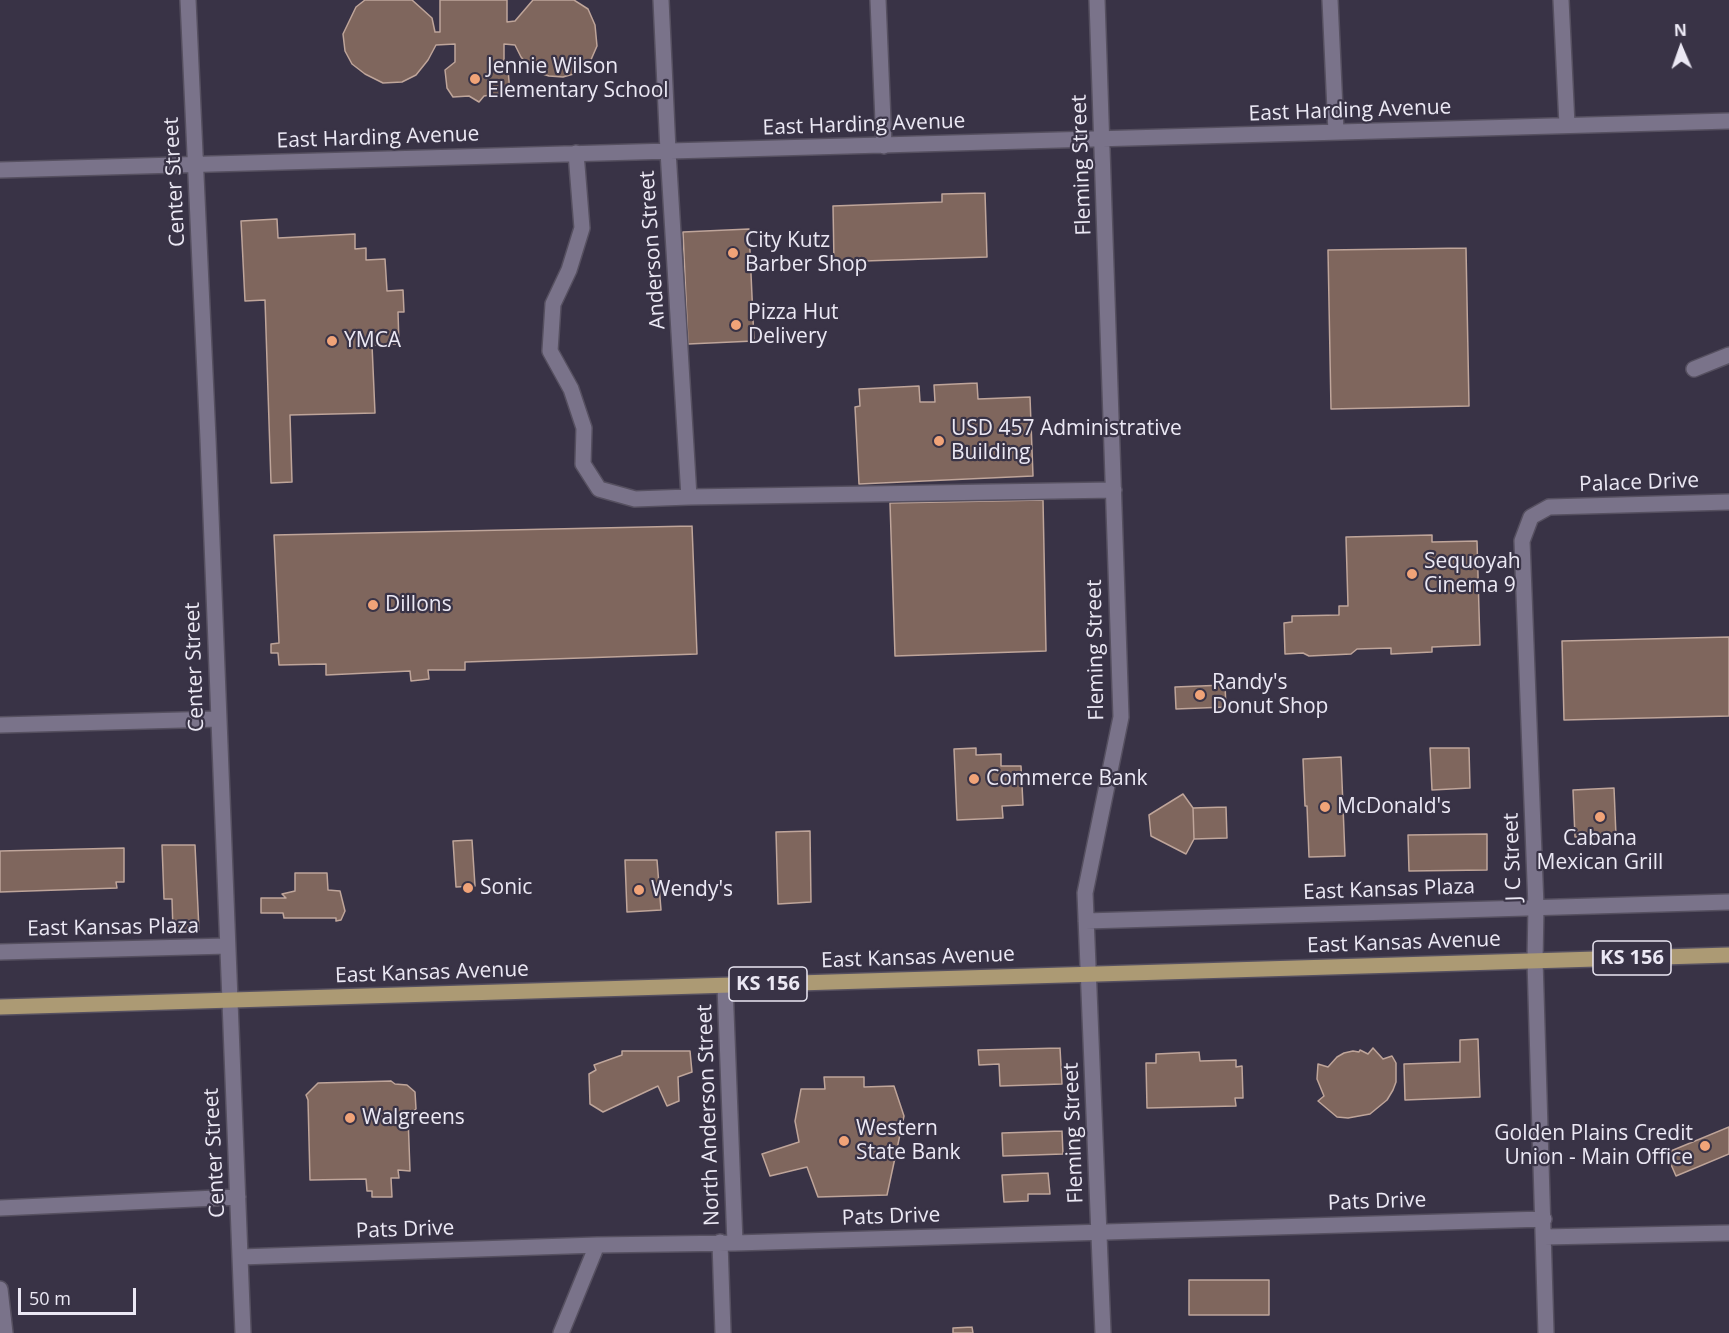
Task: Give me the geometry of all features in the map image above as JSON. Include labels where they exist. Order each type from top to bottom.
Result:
[{"type":"main road","name":"East Kansas Avenue","points":[[0,1007],[1729,955]]},
{"type":"street","name":"Center Street","points":[[188,0],[243,1333]]},
{"type":"street","name":"Anderson Street","points":[[661,0],[689,496]]},
{"type":"street","points":[[878,0],[884,146]]},
{"type":"street","name":"Fleming Street","points":[[1097,0],[1121,717],[1085,893],[1103,1333]]},
{"type":"street","points":[[1330,0],[1336,132]]},
{"type":"street","points":[[1561,0],[1567,125]]},
{"type":"street","name":"East Harding Avenue","points":[[0,170],[1729,121]]},
{"type":"street","points":[[576,153],[582,228],[569,270],[553,304],[550,351],[571,389],[584,428],[583,464],[599,489],[635,499],[689,496],[1114,490]]},
{"type":"street","points":[[1694,369],[1729,355]]},
{"type":"street","name":"Palace Drive","points":[[1549,507],[1729,502]]},
{"type":"street","name":"J C Street","points":[[1544,1238],[1535,960],[1536,907],[1522,541],[1531,517],[1549,507]]},
{"type":"street","points":[[0,725],[218,719]]},
{"type":"street","name":"East Kansas Plaza","points":[[1086,921],[1729,902]]},
{"type":"street","name":"East Kansas Plaza","points":[[0,952],[227,946]]},
{"type":"street","name":"North Anderson Street","points":[[725,986],[727,1243]]},
{"type":"street","points":[[0,1208],[238,1197]]},
{"type":"street","name":"Pats Drive","points":[[240,1257],[1544,1219]]},
{"type":"street","points":[[1546,1333],[1544,1238],[1729,1233]]},
{"type":"street","points":[[723,1333],[727,1243]]},
{"type":"street","points":[[561,1333],[597,1245]]},
{"type":"street","points":[[0,1289],[5,1333]]},
{"type":"building","name":"Jennie Wilson Elementary School","points":[[365,0],[412,0],[432,18],[435,32],[440,32],[440,0],[507,0],[507,22],[515,21],[533,0],[574,0],[588,9],[595,25],[597,46],[590,62],[577,73],[563,77],[533,71],[521,57],[515,45],[504,44],[504,64],[508,70],[510,92],[484,96],[479,102],[469,96],[453,97],[447,88],[445,70],[455,62],[455,44],[436,45],[416,75],[402,82],[383,83],[352,64],[345,51],[343,34],[356,7]]},
{"type":"building","points":[[985,193],[987,257],[834,262],[833,206],[942,202],[942,194]]},
{"type":"building","points":[[277,219],[278,238],[355,234],[355,249],[366,248],[366,260],[385,259],[387,291],[403,290],[404,312],[398,312],[399,344],[372,345],[375,413],[290,415],[292,482],[271,483],[265,300],[245,301],[241,221]]},
{"type":"building","points":[[749,229],[754,341],[688,344],[683,232]]},
{"type":"building","points":[[1466,248],[1469,406],[1331,409],[1328,250]]},
{"type":"building","points":[[977,383],[978,399],[1030,397],[1033,476],[859,484],[855,407],[860,406],[859,389],[919,386],[920,402],[935,402],[934,385]]},
{"type":"building","points":[[1043,500],[1046,651],[895,656],[890,503]]},
{"type":"building","points":[[692,526],[697,654],[465,662],[465,670],[428,670],[429,679],[411,681],[410,671],[326,675],[326,664],[279,665],[278,653],[271,653],[271,644],[279,643],[274,535]]},
{"type":"building","name":"Sequoyah Cinema 9","points":[[1432,535],[1432,542],[1477,541],[1480,645],[1432,647],[1432,652],[1391,654],[1391,648],[1357,649],[1351,654],[1309,656],[1303,653],[1285,654],[1284,623],[1292,622],[1292,616],[1339,615],[1339,606],[1348,606],[1346,537]]},
{"type":"building","points":[[1729,637],[1729,716],[1564,720],[1562,641]]},
{"type":"building","points":[[1225,685],[1226,707],[1176,709],[1175,687]]},
{"type":"building","points":[[976,748],[976,755],[1001,754],[1001,766],[1021,766],[1023,805],[1002,806],[1003,818],[957,820],[954,749]]},
{"type":"building","points":[[1430,748],[1469,748],[1470,788],[1432,790]]},
{"type":"building","points":[[1341,757],[1345,856],[1309,857],[1303,759]]},
{"type":"building","points":[[1614,788],[1616,836],[1575,837],[1573,790]]},
{"type":"building","points":[[1183,794],[1193,808],[1194,839],[1186,854],[1151,836],[1149,815]]},
{"type":"building","points":[[1226,807],[1227,838],[1194,839],[1193,808]]},
{"type":"building","points":[[810,831],[811,902],[778,904],[776,832]]},
{"type":"building","points":[[1487,834],[1487,870],[1409,871],[1408,835]]},
{"type":"building","points":[[472,840],[475,886],[456,887],[453,841]]},
{"type":"building","points":[[162,845],[195,845],[199,930],[173,931],[172,899],[164,899]]},
{"type":"building","points":[[124,848],[124,882],[116,882],[117,888],[0,892],[0,851]]},
{"type":"building","points":[[625,860],[657,860],[661,910],[627,912]]},
{"type":"building","points":[[295,873],[327,873],[328,890],[340,891],[345,911],[341,920],[336,921],[336,918],[284,918],[283,913],[261,913],[261,898],[286,898],[282,894],[295,891]]},
{"type":"building","points":[[1478,1039],[1480,1097],[1405,1100],[1404,1064],[1460,1062],[1460,1040]]},
{"type":"building","points":[[1060,1048],[1062,1084],[1000,1086],[999,1064],[979,1065],[978,1050]]},
{"type":"building","points":[[1373,1048],[1383,1059],[1392,1056],[1396,1063],[1396,1082],[1393,1090],[1387,1100],[1370,1114],[1348,1118],[1337,1117],[1318,1101],[1324,1096],[1317,1079],[1318,1064],[1328,1067],[1344,1053],[1360,1050],[1368,1054]]},
{"type":"building","points":[[622,1051],[690,1051],[692,1072],[678,1077],[679,1101],[667,1106],[658,1086],[603,1112],[590,1104],[589,1074],[596,1070],[594,1065],[622,1055]]},
{"type":"building","points":[[1199,1052],[1200,1061],[1236,1060],[1236,1067],[1242,1066],[1243,1098],[1235,1098],[1236,1106],[1147,1108],[1146,1063],[1156,1063],[1156,1054]]},
{"type":"building","points":[[824,1077],[864,1077],[864,1087],[894,1086],[904,1116],[887,1195],[818,1197],[807,1167],[770,1176],[762,1154],[799,1142],[795,1121],[801,1089],[825,1089]]},
{"type":"building","points":[[391,1081],[395,1084],[407,1085],[415,1092],[416,1109],[408,1116],[410,1171],[398,1170],[399,1178],[391,1178],[392,1197],[372,1197],[372,1191],[367,1191],[366,1179],[310,1180],[306,1095],[318,1083]]},
{"type":"building","name":"Golden Plains Credit Union - Main Office","points":[[1729,1127],[1729,1154],[1676,1176],[1666,1153]]},
{"type":"building","points":[[1062,1131],[1063,1154],[1003,1156],[1002,1133]]},
{"type":"building","points":[[1048,1173],[1050,1194],[1028,1194],[1028,1201],[1004,1202],[1002,1175]]},
{"type":"building","points":[[1189,1280],[1269,1280],[1269,1315],[1189,1315]]},
{"type":"building","points":[[972,1327],[973,1333],[953,1333],[953,1328]]},
{"type":"place","name":"Jennie Wilson Elementary School","points":[[475,79]]},
{"type":"place","name":"City Kutz Barber Shop","points":[[733,253]]},
{"type":"place","name":"Pizza Hut Delivery","points":[[736,325]]},
{"type":"place","name":"YMCA","points":[[332,341]]},
{"type":"place","name":"USD 457 Administrative Building","points":[[939,441]]},
{"type":"place","name":"Sequoyah Cinema 9","points":[[1412,574]]},
{"type":"place","name":"Dillons","points":[[373,605]]},
{"type":"place","name":"Randy's Donut Shop","points":[[1200,695]]},
{"type":"place","name":"Commerce Bank","points":[[974,779]]},
{"type":"place","name":"McDonald's","points":[[1325,807]]},
{"type":"place","name":"Cabana Mexican Grill","points":[[1600,817]]},
{"type":"place","name":"Sonic","points":[[468,888]]},
{"type":"place","name":"Wendy's","points":[[639,890]]},
{"type":"place","name":"Walgreens","points":[[350,1118]]},
{"type":"place","name":"Western State Bank","points":[[844,1141]]},
{"type":"place","name":"Golden Plains Credit Union - Main Office","points":[[1705,1146]]}]
